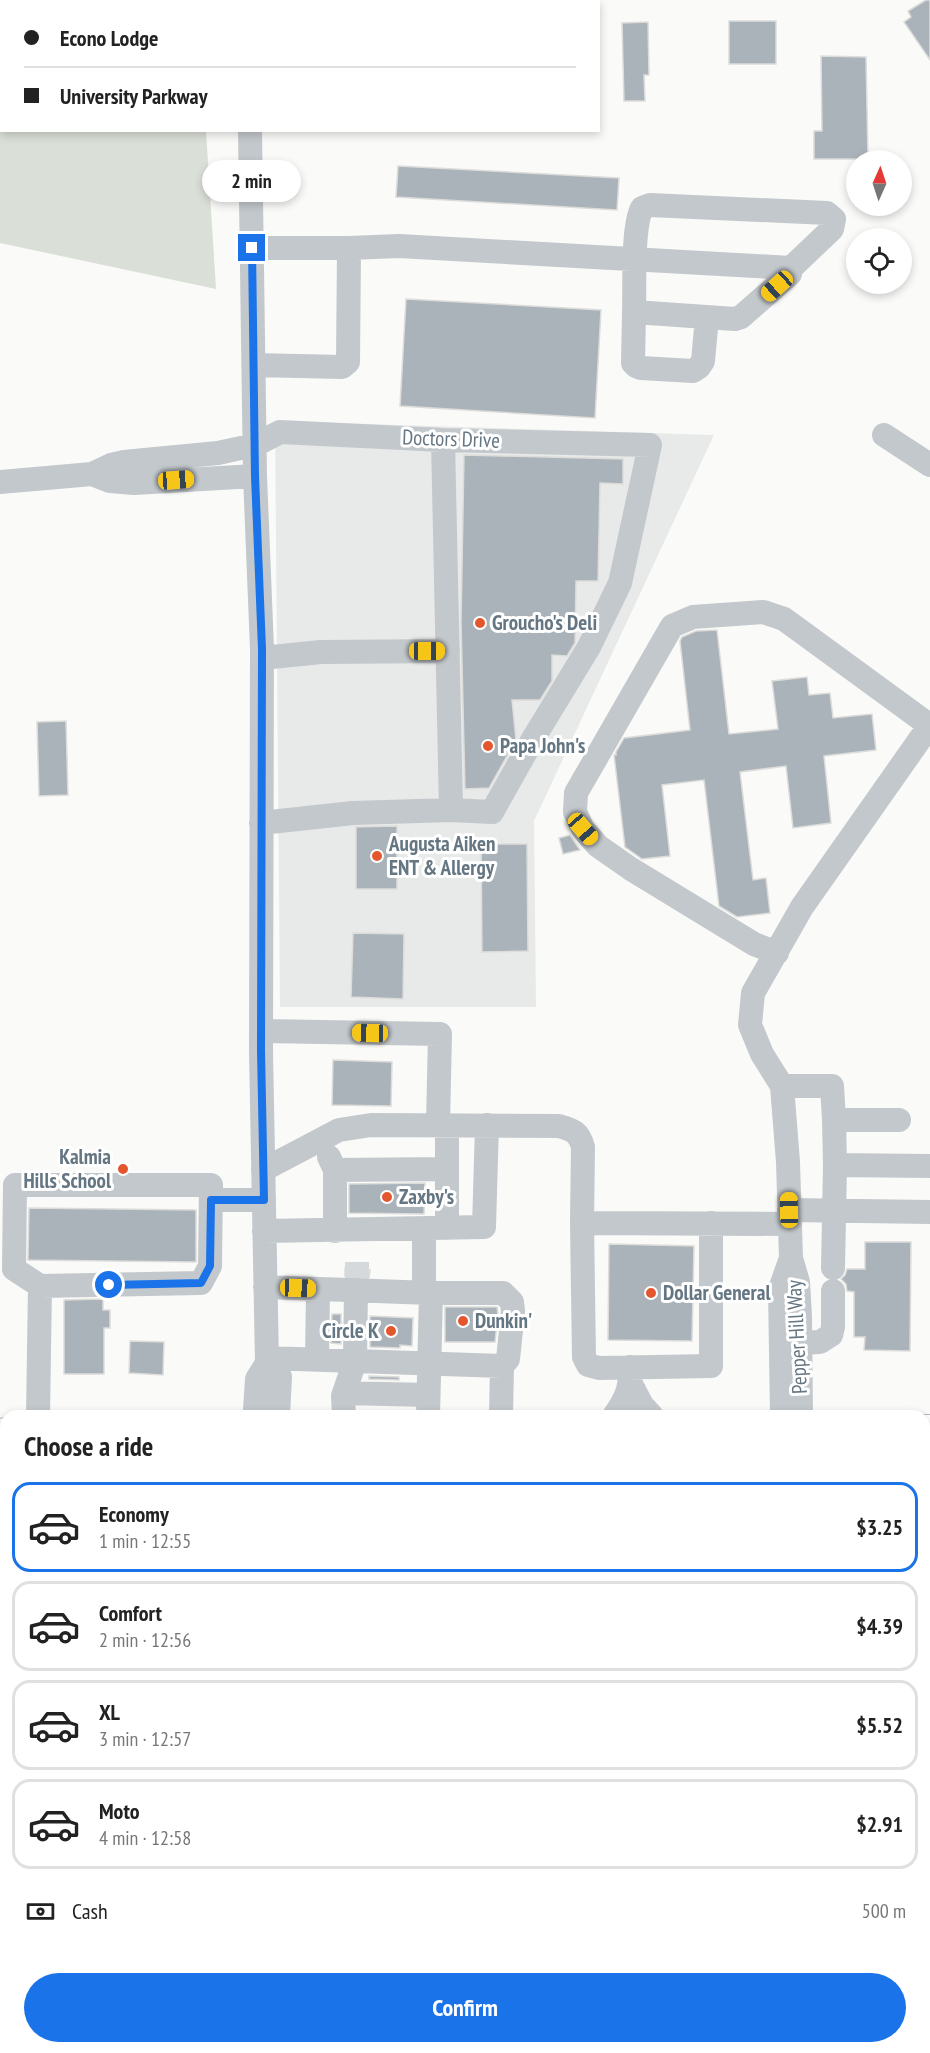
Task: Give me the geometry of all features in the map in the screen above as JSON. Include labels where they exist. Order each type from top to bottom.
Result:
[{"type":"street","points":[[250,132],[255,476],[262,658],[261,1031],[267,1360],[257,1379],[255,1410]]},
{"type":"street","points":[[634,312],[708,316],[735,319],[741,317],[790,274],[791,268],[832,229],[834,219],[827,213],[650,205],[642,208],[637,217],[635,258],[633,363],[641,368],[693,371],[703,362],[708,316]]},
{"type":"street","points":[[252,248],[399,246],[791,268]]},
{"type":"street","points":[[254,365],[342,367],[348,362],[350,248]]},
{"type":"street","name":"Doctors Drive","points":[[92,474],[124,462],[218,453],[255,445],[280,432],[442,440],[650,445],[620,583],[589,647],[492,812],[451,810]]},
{"type":"street","points":[[884,435],[930,465]]},
{"type":"street","points":[[261,823],[353,813],[451,810],[442,440]]},
{"type":"street","points":[[0,482],[92,474],[110,480],[134,483],[255,476]]},
{"type":"street","points":[[777,953],[745,938],[631,869],[598,846],[583,829],[575,812],[576,793],[672,626],[693,617],[763,612],[784,619],[930,725],[802,907],[777,953],[753,993],[750,1025],[762,1054],[782,1086],[832,1086],[835,1165],[833,1327],[831,1335],[820,1342],[800,1343]]},
{"type":"street","points":[[262,658],[321,652],[448,651]]},
{"type":"street","points":[[261,1031],[440,1034],[442,1125],[447,1169],[435,1228],[428,1293],[430,1362],[428,1406],[344,1405],[355,1361],[357,1280]]},
{"type":"street","name":"Pepper Hill Way","points":[[782,1086],[788,1162],[790,1258],[780,1289],[782,1410]]},
{"type":"street","points":[[834,1120],[900,1120]]},
{"type":"street","points":[[263,1170],[339,1130],[371,1125],[559,1126],[571,1129],[580,1137],[583,1147],[584,1358],[588,1365],[630,1376],[711,1366],[711,1223]]},
{"type":"street","points":[[264,1231],[484,1227],[487,1125]]},
{"type":"street","points":[[321,1140],[335,1170],[335,1231]]},
{"type":"street","points":[[835,1165],[930,1166]]},
{"type":"street","points":[[335,1170],[447,1169]]},
{"type":"street","points":[[15,1185],[211,1185],[210,1266],[201,1283],[40,1286],[14,1269],[15,1185]]},
{"type":"street","points":[[211,1200],[264,1200]]},
{"type":"street","points":[[582,1223],[711,1223],[790,1217],[834,1210],[930,1212]]},
{"type":"street","name":"Pepper Hill Way","points":[[790,1258],[798,1282],[801,1410]]},
{"type":"street","points":[[317,1359],[314,1289],[322,1280],[357,1280],[399,1292],[503,1293],[512,1302],[513,1311],[508,1359],[502,1366],[501,1410]]},
{"type":"street","points":[[38,1410],[40,1286]]},
{"type":"street","points":[[265,1287],[314,1289]]},
{"type":"street","points":[[267,1360],[317,1359],[502,1366]]},
{"type":"street","points":[[267,1360],[280,1377],[278,1410]]},
{"type":"street","points":[[618,1410],[622,1405],[630,1376]]},
{"type":"street","points":[[630,1376],[642,1405],[647,1410]]},
{"type":"shaded area","points":[[0,132],[206,132],[216,289],[0,243]]},
{"type":"shaded area","points":[[275,421],[714,435],[534,821],[536,1007],[280,1007]]},
{"type":"building","points":[[930,0],[930,60],[904,22],[911,17],[908,11]]},
{"type":"building","points":[[729,21],[776,21],[776,64],[729,64]]},
{"type":"building","points":[[648,22],[649,75],[644,75],[645,101],[624,101],[622,23]]},
{"type":"building","points":[[821,56],[866,57],[868,150],[846,150],[846,159],[814,159],[814,131],[822,131]]},
{"type":"building","points":[[398,166],[619,178],[617,210],[396,197]]},
{"type":"building","points":[[406,299],[601,310],[595,418],[400,406]]},
{"type":"building","points":[[464,455],[623,459],[623,484],[600,483],[598,581],[576,581],[575,643],[567,656],[552,655],[552,681],[540,700],[512,700],[516,740],[489,788],[465,789],[461,622]]},
{"type":"building","points":[[717,630],[729,734],[778,729],[772,681],[807,677],[809,695],[830,693],[833,718],[872,714],[876,750],[824,756],[831,823],[793,828],[786,766],[740,772],[753,880],[766,878],[770,913],[737,917],[719,906],[704,780],[662,785],[670,856],[642,859],[625,847],[614,755],[624,738],[690,730],[680,641],[682,637],[696,631]]},
{"type":"building","points":[[66,721],[68,795],[39,796],[37,722]]},
{"type":"building","name":"Augusta Aiken ENT & Allergy","points":[[397,826],[397,889],[356,889],[356,827]]},
{"type":"building","points":[[570,835],[580,850],[563,854],[559,838]]},
{"type":"building","points":[[481,844],[527,844],[528,951],[482,952]]},
{"type":"building","points":[[353,933],[404,934],[403,999],[351,997]]},
{"type":"building","points":[[333,1060],[392,1062],[391,1106],[332,1105]]},
{"type":"building","name":"Zaxby's","points":[[425,1183],[424,1214],[349,1213],[349,1184]]},
{"type":"building","points":[[29,1208],[196,1210],[196,1262],[28,1260]]},
{"type":"building","points":[[865,1242],[911,1242],[910,1351],[864,1350],[865,1337],[854,1337],[854,1292],[847,1291],[846,1284],[841,1279],[847,1269],[865,1269]]},
{"type":"building","name":"Dollar General","points":[[609,1244],[694,1246],[692,1341],[608,1340]]},
{"type":"building","points":[[345,1268],[370,1270],[369,1277],[345,1276]]},
{"type":"building","points":[[103,1299],[103,1310],[110,1310],[110,1328],[104,1328],[104,1374],[64,1374],[64,1300]]},
{"type":"building","name":"Dunkin'","points":[[445,1307],[497,1307],[495,1342],[445,1342]]},
{"type":"building","points":[[332,1314],[341,1314],[341,1344],[331,1343]]},
{"type":"building","name":"Circle K","points":[[370,1316],[413,1318],[412,1346],[370,1347]]},
{"type":"building","points":[[130,1341],[164,1342],[163,1375],[129,1373]]},
{"type":"building","points":[[369,1376],[399,1377],[399,1380],[369,1379]]},
{"type":"tunnel","points":[[345,1274],[369,1274]]},
{"type":"place","name":"Groucho's Deli","points":[[480,623]]},
{"type":"place","name":"Papa John's","points":[[488,746]]},
{"type":"place","name":"Augusta Aiken ENT & Allergy","points":[[377,856]]},
{"type":"place","name":"Kalmia Hills School","points":[[123,1169]]},
{"type":"place","name":"Zaxby's","points":[[387,1197]]},
{"type":"place","name":"Dollar General","points":[[651,1293]]},
{"type":"place","name":"Dunkin'","points":[[463,1321]]},
{"type":"place","name":"Circle K","points":[[391,1331]]},
{"type":"route","points":[[109,1285],[201,1283],[210,1266],[211,1200],[264,1200],[260,795],[262,649],[255,476],[252,248]]}]
